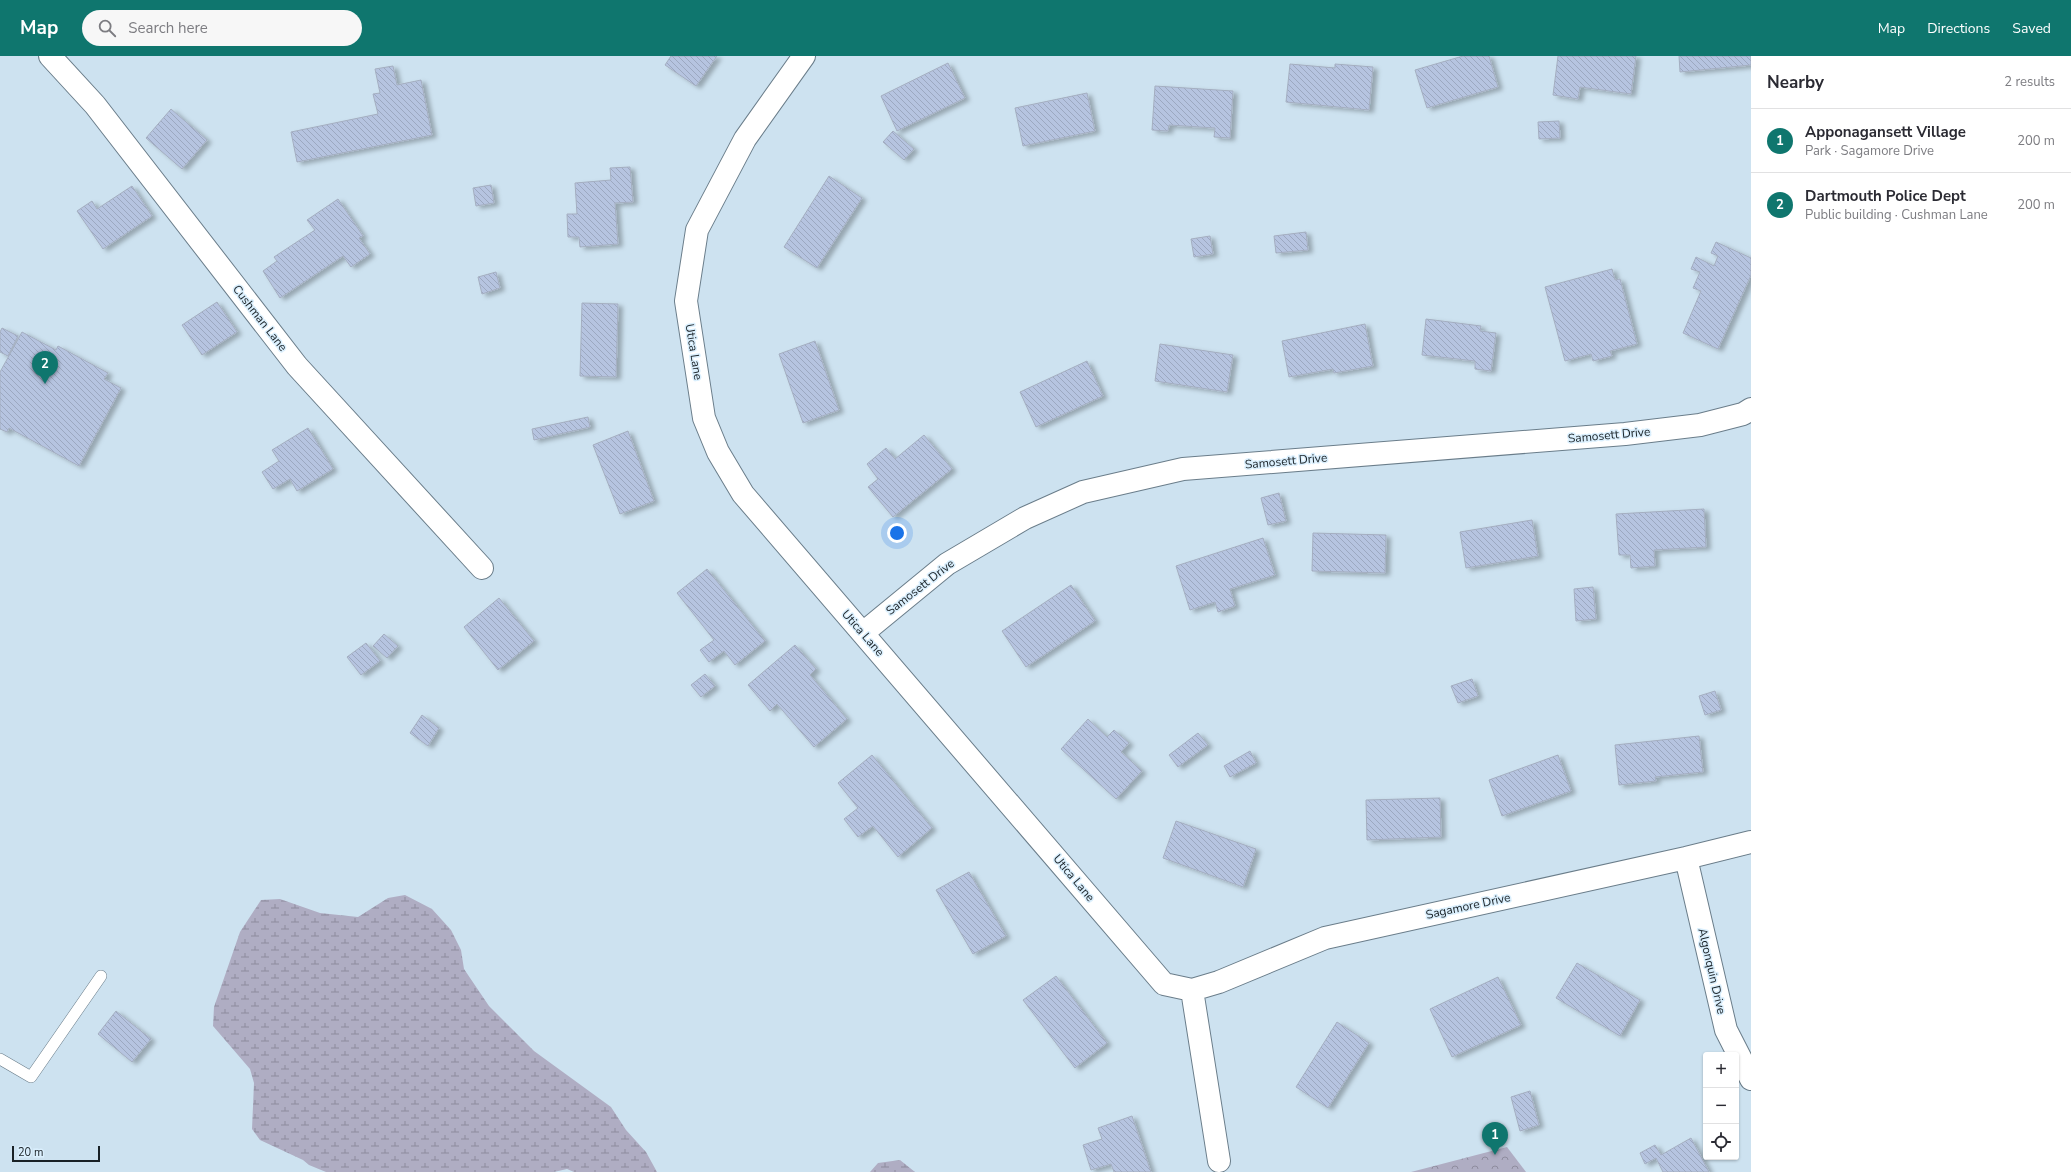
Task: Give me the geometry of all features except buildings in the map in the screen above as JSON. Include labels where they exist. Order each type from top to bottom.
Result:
[{"type":"street","name":"Cushman Lane","points":[[50,56],[95,105],[297,366],[482,568]]},
{"type":"street","name":"Utica Lane","points":[[804,56],[745,139],[697,230],[686,301],[704,418],[718,452],[743,494],[1164,984],[1192,990]]},
{"type":"street","name":"Samosett Drive","points":[[862,633],[947,564],[1025,518],[1083,492],[1183,469],[1625,434],[1700,425],[1743,414],[1751,409]]},
{"type":"street","name":"Sagamore Drive","points":[[1192,990],[1219,982],[1326,938],[1686,858],[1751,842]]},
{"type":"street","name":"Algonquin Drive","points":[[1686,858],[1726,1030],[1751,1079]]},
{"type":"street","points":[[1192,990],[1219,1161]]},
{"type":"lane","points":[[0,1059],[31,1077],[101,976]]},
{"type":"green space","points":[[405,895],[432,909],[451,930],[461,950],[464,969],[489,1006],[534,1051],[611,1107],[626,1130],[646,1152],[657,1172],[574,1172],[567,1169],[554,1172],[326,1172],[260,1140],[252,1129],[254,1083],[250,1069],[213,1026],[214,1007],[240,932],[261,900],[280,899],[320,913],[358,917],[388,898]]},
{"type":"green space","points":[[1507,1147],[1526,1172],[1411,1172]]},
{"type":"green space","points":[[900,1160],[915,1172],[870,1172],[878,1163]]},
{"type":"place","name":"Dartmouth Police Dept","points":[[45,384]]},
{"type":"place","name":"Apponagansett Village","points":[[1495,1155]]}]
